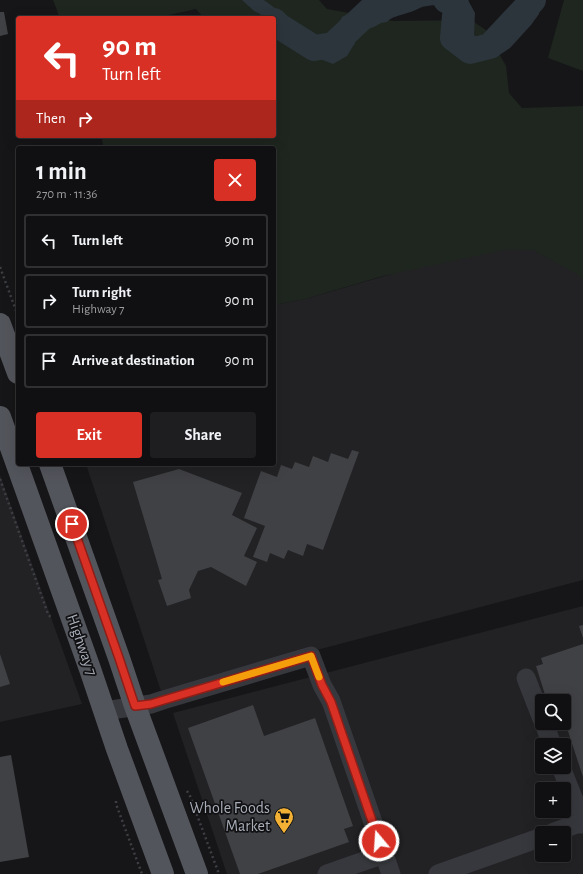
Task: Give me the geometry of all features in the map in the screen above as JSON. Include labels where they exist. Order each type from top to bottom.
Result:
[{"type":"main road","points":[[0,324],[16,368]]},
{"type":"main road","name":"Highway 7","points":[[0,416],[16,461]]},
{"type":"main road","name":"Highway 7","points":[[18,466],[117,749],[163,874]]},
{"type":"main road","name":"Highway 7","points":[[51,466],[135,706],[197,874]]},
{"type":"lane","points":[[104,711],[151,704],[311,656],[322,685],[331,702],[391,874]]},
{"type":"lane","points":[[526,678],[535,701]]},
{"type":"lane","points":[[564,774],[583,824],[571,826]]},
{"type":"lane","points":[[438,874],[535,839]]},
{"type":"lane","points":[[327,874],[384,854]]},
{"type":"path","points":[[0,267],[16,311]]},
{"type":"path","points":[[0,479],[48,614],[56,624]]},
{"type":"path","points":[[186,790],[190,796],[219,874]]},
{"type":"path","points":[[140,870],[142,874]]},
{"type":"shaded area","points":[[53,0],[319,0],[327,9],[393,21],[471,20],[486,30],[506,66],[509,93],[522,108],[583,106],[583,280],[577,274],[533,250],[509,249],[383,276],[305,299],[276,305],[276,146],[104,146],[102,138],[276,138],[276,16],[202,16],[196,9],[164,16],[59,16]]},
{"type":"shaded area","points":[[242,0],[264,0],[283,14],[282,18],[292,22],[316,41],[340,45],[343,33],[340,21],[342,17],[369,3],[386,0],[468,0],[475,13],[474,35],[478,39],[487,42],[496,37],[525,0],[545,0],[539,14],[531,25],[510,48],[495,58],[481,59],[467,51],[455,36],[460,15],[459,11],[450,7],[422,7],[394,17],[387,22],[358,32],[356,34],[355,43],[347,56],[333,64],[320,59],[276,32],[276,16],[262,16]]},
{"type":"shaded area","points":[[564,0],[583,0],[583,71],[548,58]]},
{"type":"shaded area","points":[[575,221],[583,247],[583,580],[161,691],[87,466],[276,466],[276,305],[305,299]]},
{"type":"shaded area","points":[[0,475],[82,704],[0,722]]},
{"type":"shaded area","points":[[583,606],[583,874],[227,874],[173,713]]},
{"type":"building","points":[[0,12],[4,12],[8,34],[0,36]]},
{"type":"building","points":[[352,450],[359,452],[323,550],[307,544],[303,556],[288,550],[284,559],[270,553],[267,562],[253,557],[265,526],[244,518],[261,471],[277,477],[281,465],[292,469],[295,462],[309,467],[313,456],[328,462],[331,453],[348,459]]},
{"type":"building","points":[[179,469],[242,493],[232,515],[257,528],[244,556],[257,562],[246,586],[211,567],[198,571],[189,590],[191,598],[167,606],[158,580],[162,579],[133,482]]},
{"type":"building","points":[[583,625],[583,638],[579,626]]},
{"type":"building","points":[[583,644],[583,777],[568,730],[571,730],[571,694],[545,694],[536,666],[543,664],[541,658]]},
{"type":"building","points":[[0,654],[10,684],[0,687]]},
{"type":"building","points":[[253,705],[264,736],[315,718],[353,826],[344,829],[349,842],[258,874],[240,874],[188,728]]},
{"type":"building","points":[[11,755],[29,857],[0,862],[0,757]]},
{"type":"waterway","points":[[276,23],[314,48],[333,45],[381,0]]},
{"type":"waterway","points":[[446,0],[456,5],[453,38],[470,51],[490,46],[533,0]]},
{"type":"slow traffic","points":[[223,682],[311,656],[319,677]]},
{"type":"place","name":"Whole Foods Market","points":[[284,834]]},
{"type":"route","points":[[72,524],[135,706],[151,704],[311,656],[322,685],[331,702],[379,841]]}]
